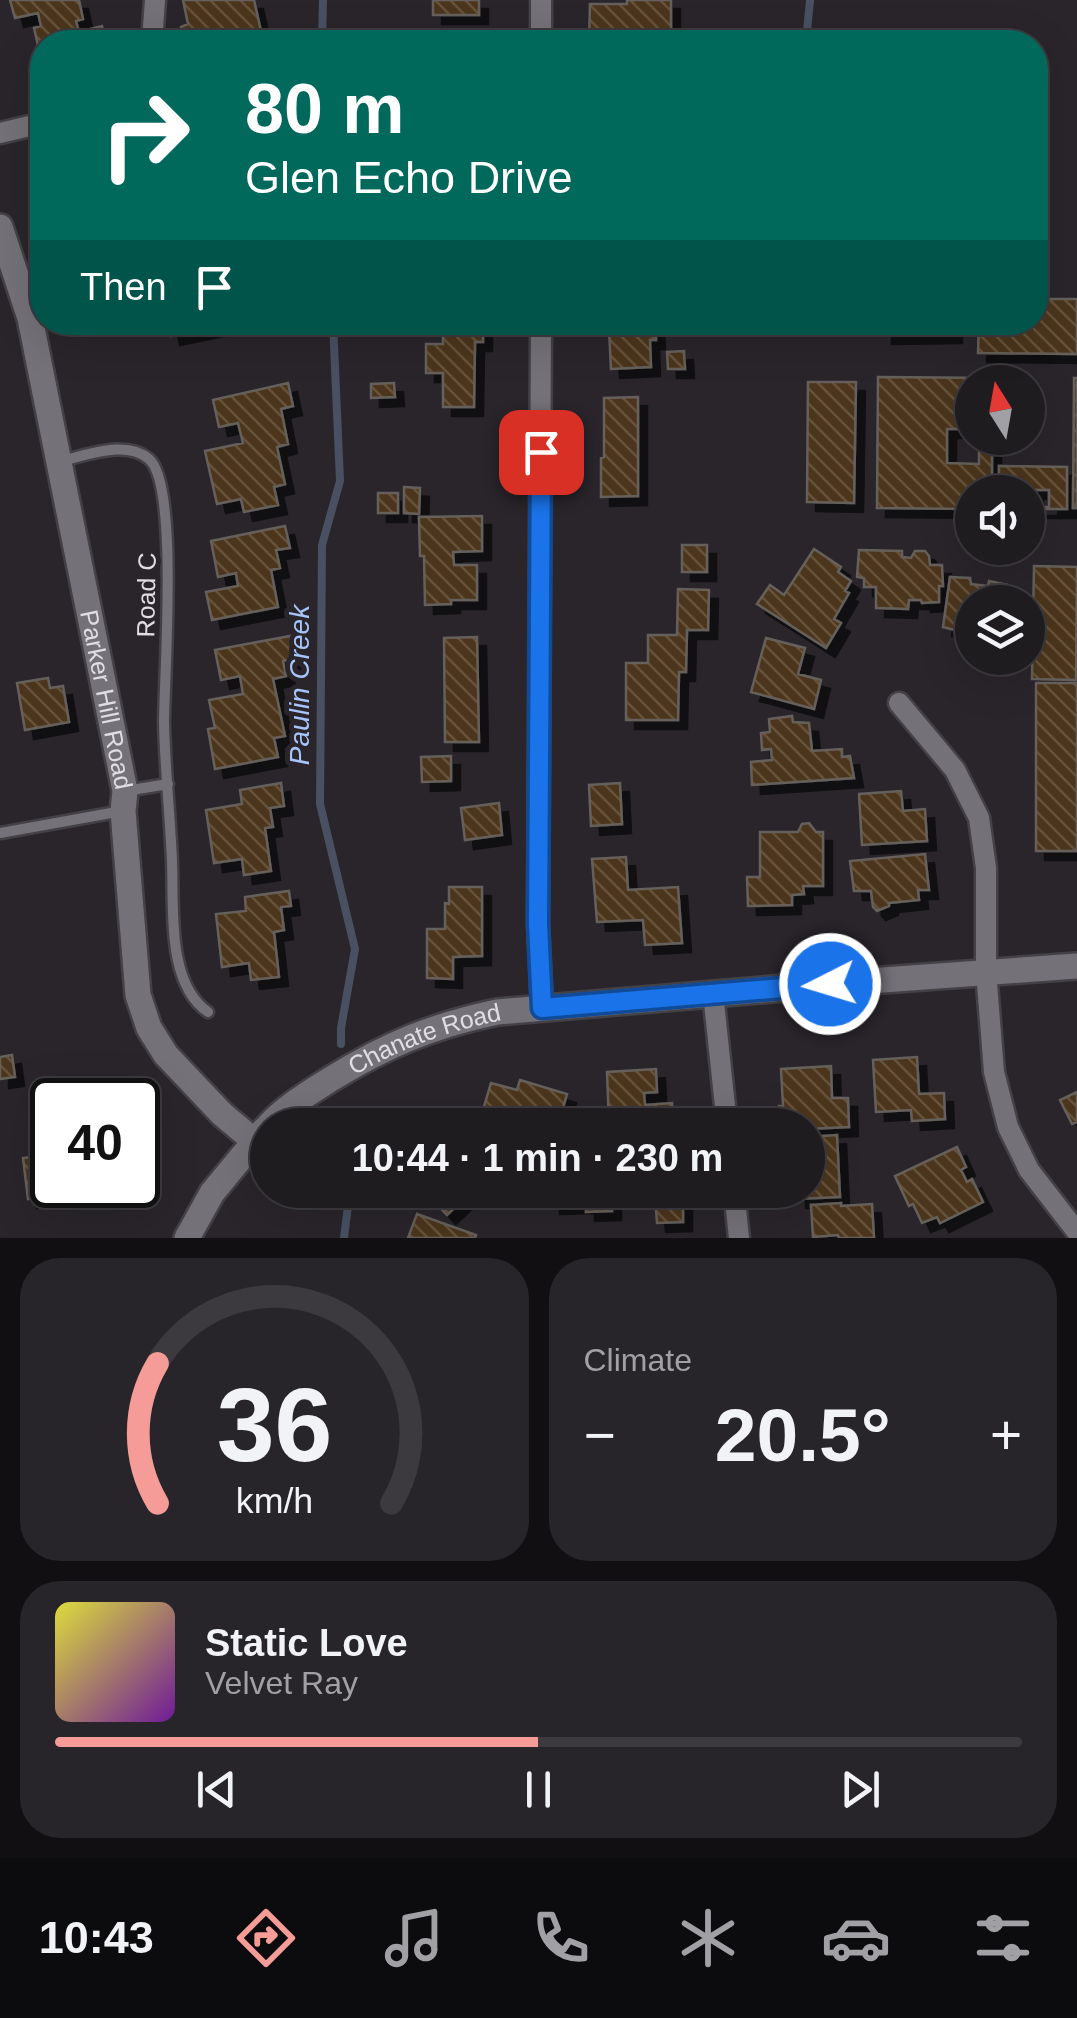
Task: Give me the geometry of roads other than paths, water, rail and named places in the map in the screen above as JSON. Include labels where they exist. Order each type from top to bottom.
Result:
[{"type":"street","points":[[153,30],[154,0]]},
{"type":"street","points":[[541,0],[541,30]]},
{"type":"street","points":[[0,133],[30,126]]},
{"type":"street","name":"Parker Hill Road","points":[[0,227],[7,272],[30,318]]},
{"type":"street","name":"Parker Hill Road","points":[[33,335],[124,801],[138,995],[149,1028],[166,1055],[222,1114],[250,1125]]},
{"type":"street","points":[[541,335],[538,924],[542,1008]]},
{"type":"street","points":[[900,703],[954,770],[979,818],[986,868],[986,971],[994,1072],[1008,1126],[1029,1170],[1077,1232]]},
{"type":"street","name":"Chanate Road","points":[[287,1108],[390,1045],[456,1021],[496,1012],[1077,966]]},
{"type":"street","points":[[714,993],[725,1108]]},
{"type":"street","name":"Chanate Road","points":[[187,1238],[212,1193],[250,1146]]},
{"type":"street","points":[[736,1208],[739,1238]]},
{"type":"lane","name":"Road C","points":[[59,462],[128,450],[142,454],[156,467],[167,536],[164,726],[168,784]]},
{"type":"lane","points":[[0,833],[124,801],[168,784]]},
{"type":"lane","name":"Parker Hill Road","points":[[168,784],[175,950],[188,993],[208,1012]]},
{"type":"waterway","name":"Paulin Creek","points":[[322,30],[323,0]]},
{"type":"waterway","points":[[807,30],[810,0]]},
{"type":"waterway","name":"Paulin Creek","points":[[334,335],[340,481],[322,545],[320,804],[355,949],[341,1044]]},
{"type":"waterway","name":"Paulin Creek","points":[[344,1238],[348,1208]]}]
